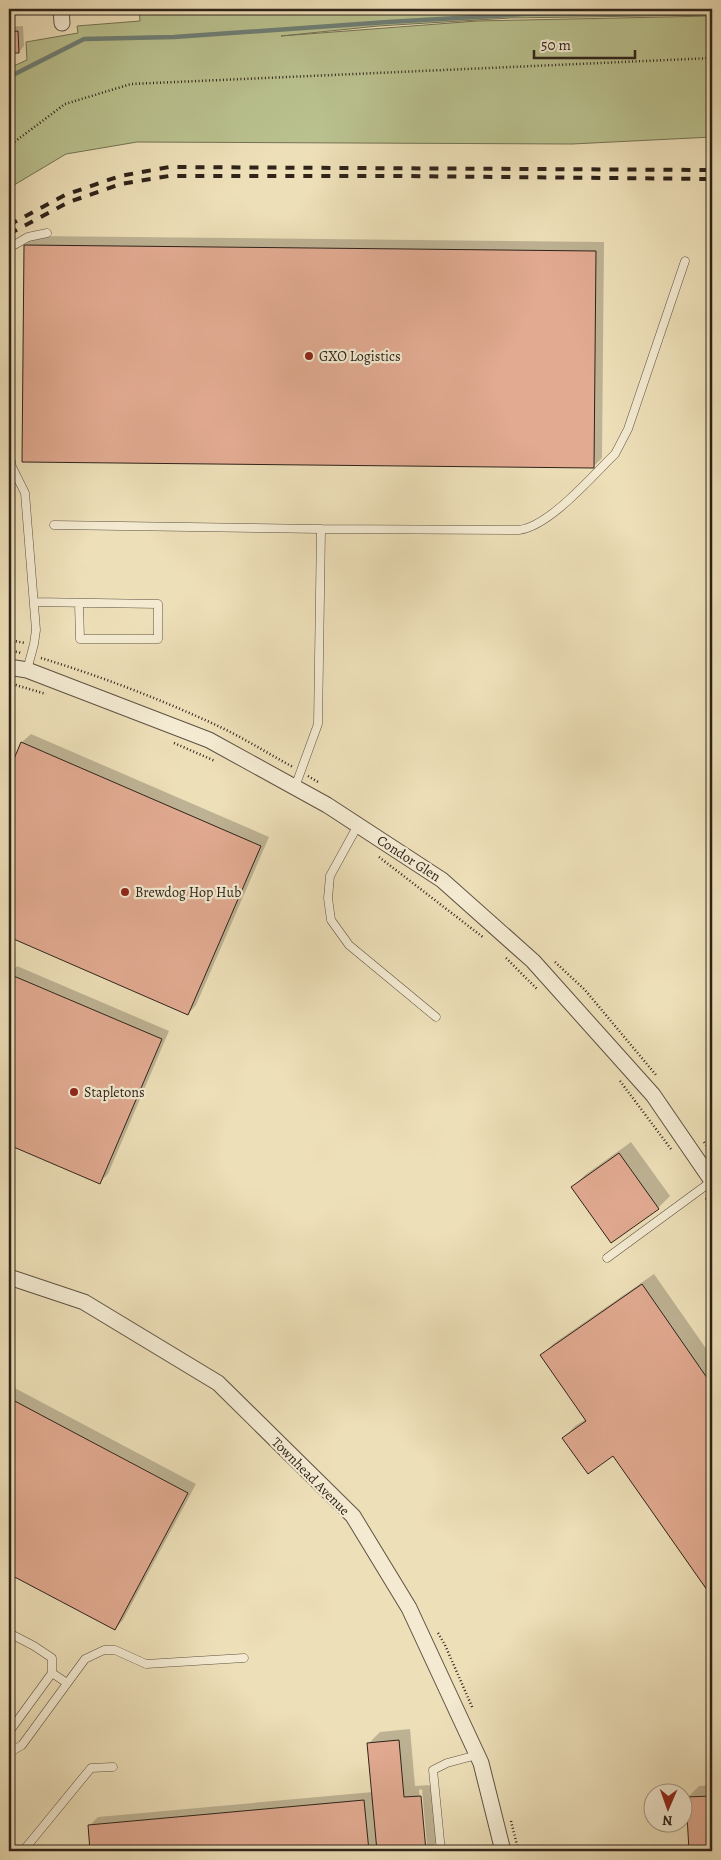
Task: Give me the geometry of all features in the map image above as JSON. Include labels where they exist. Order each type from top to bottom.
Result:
[{"type":"street","name":"Condor Glen","points":[[9,667],[27,670],[209,740],[328,805],[442,880],[533,961],[653,1095],[708,1184]]},
{"type":"street","name":"Townhead Avenue","points":[[9,1277],[84,1302],[218,1383],[353,1516],[409,1608],[481,1763],[503,1851]]},
{"type":"lane","points":[[9,248],[28,237],[48,233]]},
{"type":"lane","points":[[54,525],[520,530],[540,524],[563,505],[615,454],[620,446],[628,429],[685,262]]},
{"type":"lane","points":[[9,452],[12,468],[26,493],[36,630],[27,670]]},
{"type":"lane","points":[[294,787],[318,724],[321,529]]},
{"type":"lane","points":[[34,602],[158,604],[158,640],[80,640],[79,603]]},
{"type":"lane","points":[[358,825],[330,876],[328,898],[331,920],[349,945],[436,1017]]},
{"type":"lane","points":[[607,1258],[708,1184]]},
{"type":"lane","points":[[9,1633],[52,1658],[52,1673],[9,1732]]},
{"type":"lane","points":[[9,1753],[22,1745],[85,1659],[104,1650],[115,1650],[146,1664],[244,1658]]},
{"type":"lane","points":[[52,1673],[67,1683]]},
{"type":"lane","points":[[441,1851],[433,1770],[447,1763],[477,1755]]},
{"type":"lane","points":[[27,1850],[91,1768],[113,1767]]},
{"type":"path","points":[[374,11],[445,9]]},
{"type":"path","points":[[9,146],[65,104],[131,84],[712,58]]},
{"type":"path","points":[[9,634],[14,641],[34,644]]},
{"type":"path","points":[[9,683],[53,696]]},
{"type":"path","points":[[172,742],[218,762]]},
{"type":"path","points":[[374,854],[487,941]]},
{"type":"path","points":[[501,953],[538,990]]},
{"type":"path","points":[[618,1079],[672,1149]]},
{"type":"path","points":[[708,1184],[712,1210]]},
{"type":"path","points":[[435,1628],[445,1645],[473,1709]]},
{"type":"path","points":[[510,1816],[516,1835],[518,1851]]},
{"type":"green space","points":[[139,9],[712,9],[712,15],[510,18],[378,26],[281,36],[477,21],[712,16],[712,137],[572,144],[137,142],[66,154],[9,188],[9,68],[27,60],[26,42],[78,33],[77,26],[140,21]]},
{"type":"building","points":[[18,31],[19,53],[9,53],[9,32]]},
{"type":"building","name":"GXO Logistics","points":[[24,245],[596,251],[594,468],[22,462]]},
{"type":"building","name":"Brewdog Hop Hub","points":[[21,742],[261,846],[188,1015],[9,937],[9,771]]},
{"type":"building","name":"Stapletons","points":[[9,974],[162,1039],[100,1184],[9,1145]]},
{"type":"building","points":[[619,1153],[659,1209],[611,1243],[571,1187]]},
{"type":"building","points":[[642,1284],[712,1385],[712,1597],[613,1456],[588,1474],[562,1438],[586,1421],[540,1355]]},
{"type":"building","points":[[9,1398],[188,1493],[115,1630],[9,1574]]},
{"type":"building","points":[[399,1740],[404,1797],[421,1796],[426,1851],[377,1851],[367,1743]]},
{"type":"building","points":[[712,1796],[712,1851],[689,1851],[688,1832],[694,1832],[694,1797]]},
{"type":"building","points":[[364,1800],[369,1851],[90,1851],[88,1825]]},
{"type":"waterway","points":[[9,77],[84,39],[174,37],[526,14],[712,13]]},
{"type":"railway","points":[[9,225],[65,195],[120,176],[169,167],[712,170]]},
{"type":"railway","points":[[9,234],[69,202],[121,184],[169,176],[712,179]]},
{"type":"place","name":"GXO Logistics","points":[[309,356]]},
{"type":"place","name":"Brewdog Hop Hub","points":[[125,892]]},
{"type":"place","name":"Stapletons","points":[[74,1092]]}]
